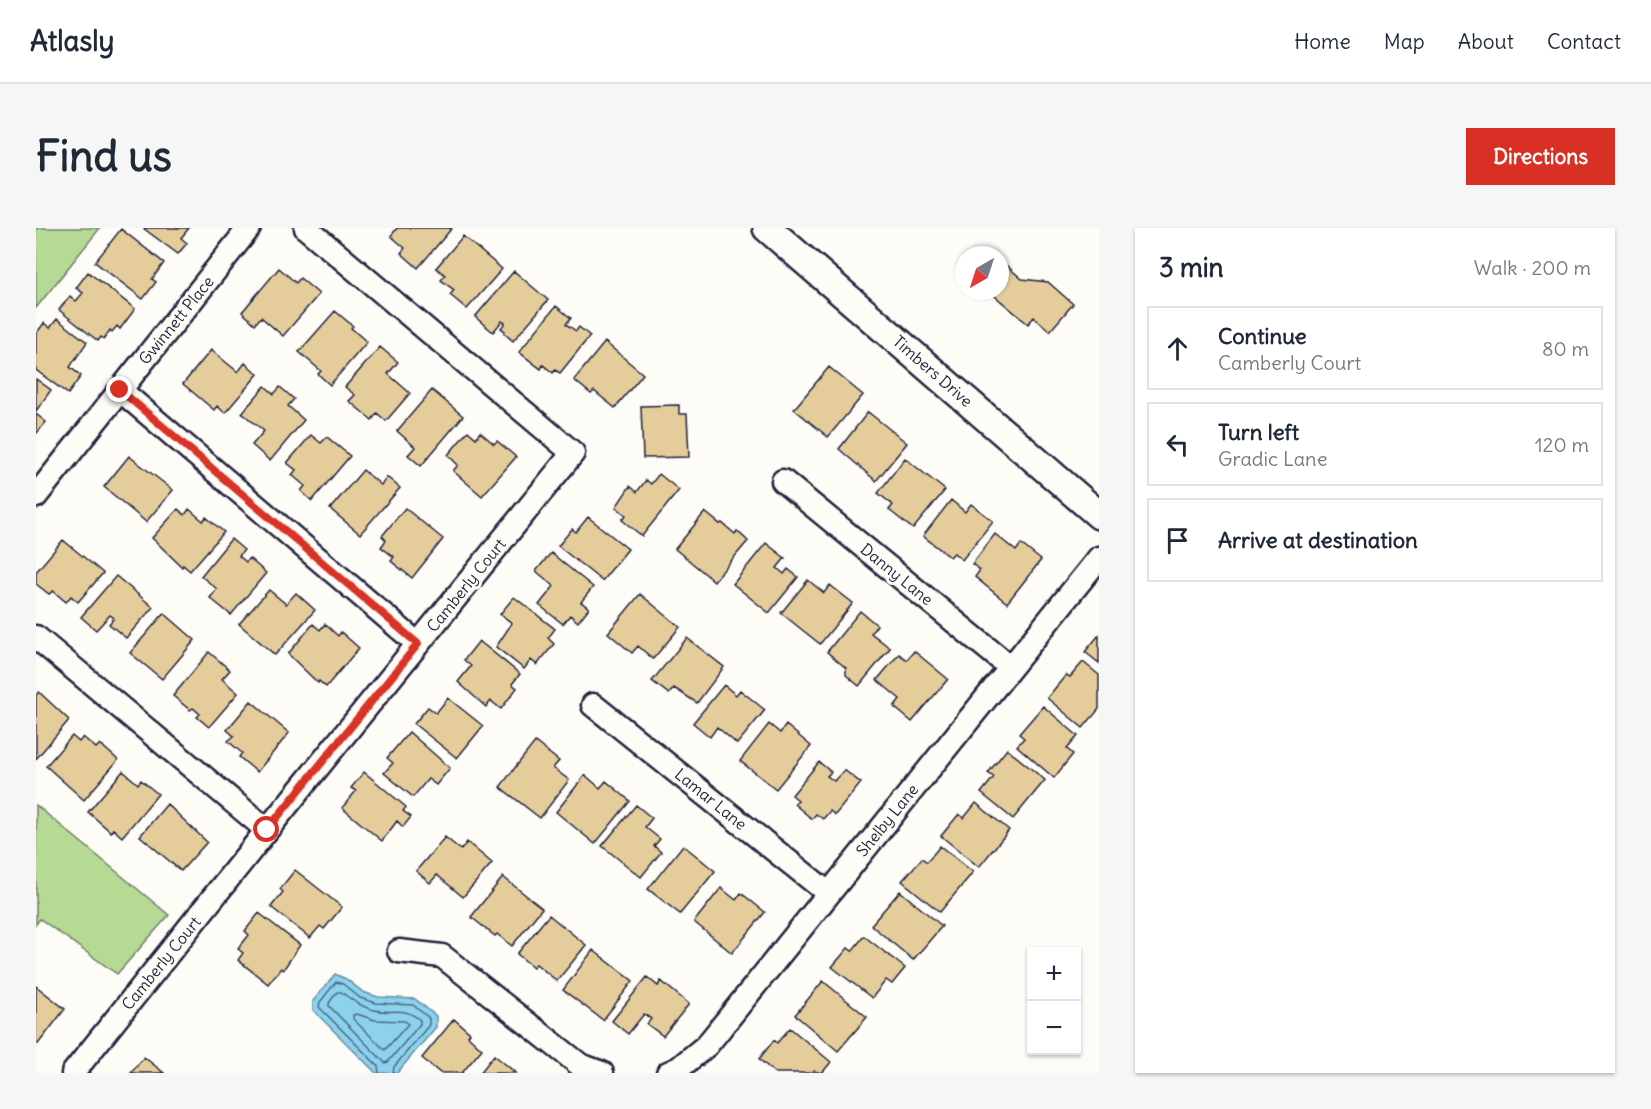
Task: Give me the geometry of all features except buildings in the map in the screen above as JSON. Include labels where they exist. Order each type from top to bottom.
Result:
[{"type":"street","name":"Gwinnett Place","points":[[36,496],[249,228]]},
{"type":"street","name":"Camberly Court","points":[[73,1073],[573,453],[306,228]]},
{"type":"street","name":"Timbers Drive","points":[[767,228],[1099,515]]},
{"type":"street","points":[[120,390],[418,644]]},
{"type":"street","name":"Danny Lane","points":[[783,481],[1010,667]]},
{"type":"street","name":"Shelby Lane","points":[[668,1073],[680,1068],[707,1045],[1099,558]]},
{"type":"street","points":[[36,637],[267,830]]},
{"type":"street","name":"Lamar Lane","points":[[593,705],[828,894]]},
{"type":"street","points":[[399,951],[442,956],[580,1065],[602,1073]]},
{"type":"green space","points":[[36,228],[100,228],[36,308]]},
{"type":"green space","points":[[36,805],[169,915],[117,974],[40,919],[36,924]]},
{"type":"water","points":[[335,974],[363,992],[378,997],[415,999],[436,1016],[436,1027],[397,1073],[376,1073],[313,1010],[313,1001]]},
{"type":"route","points":[[120,390],[418,644],[267,830]]}]
